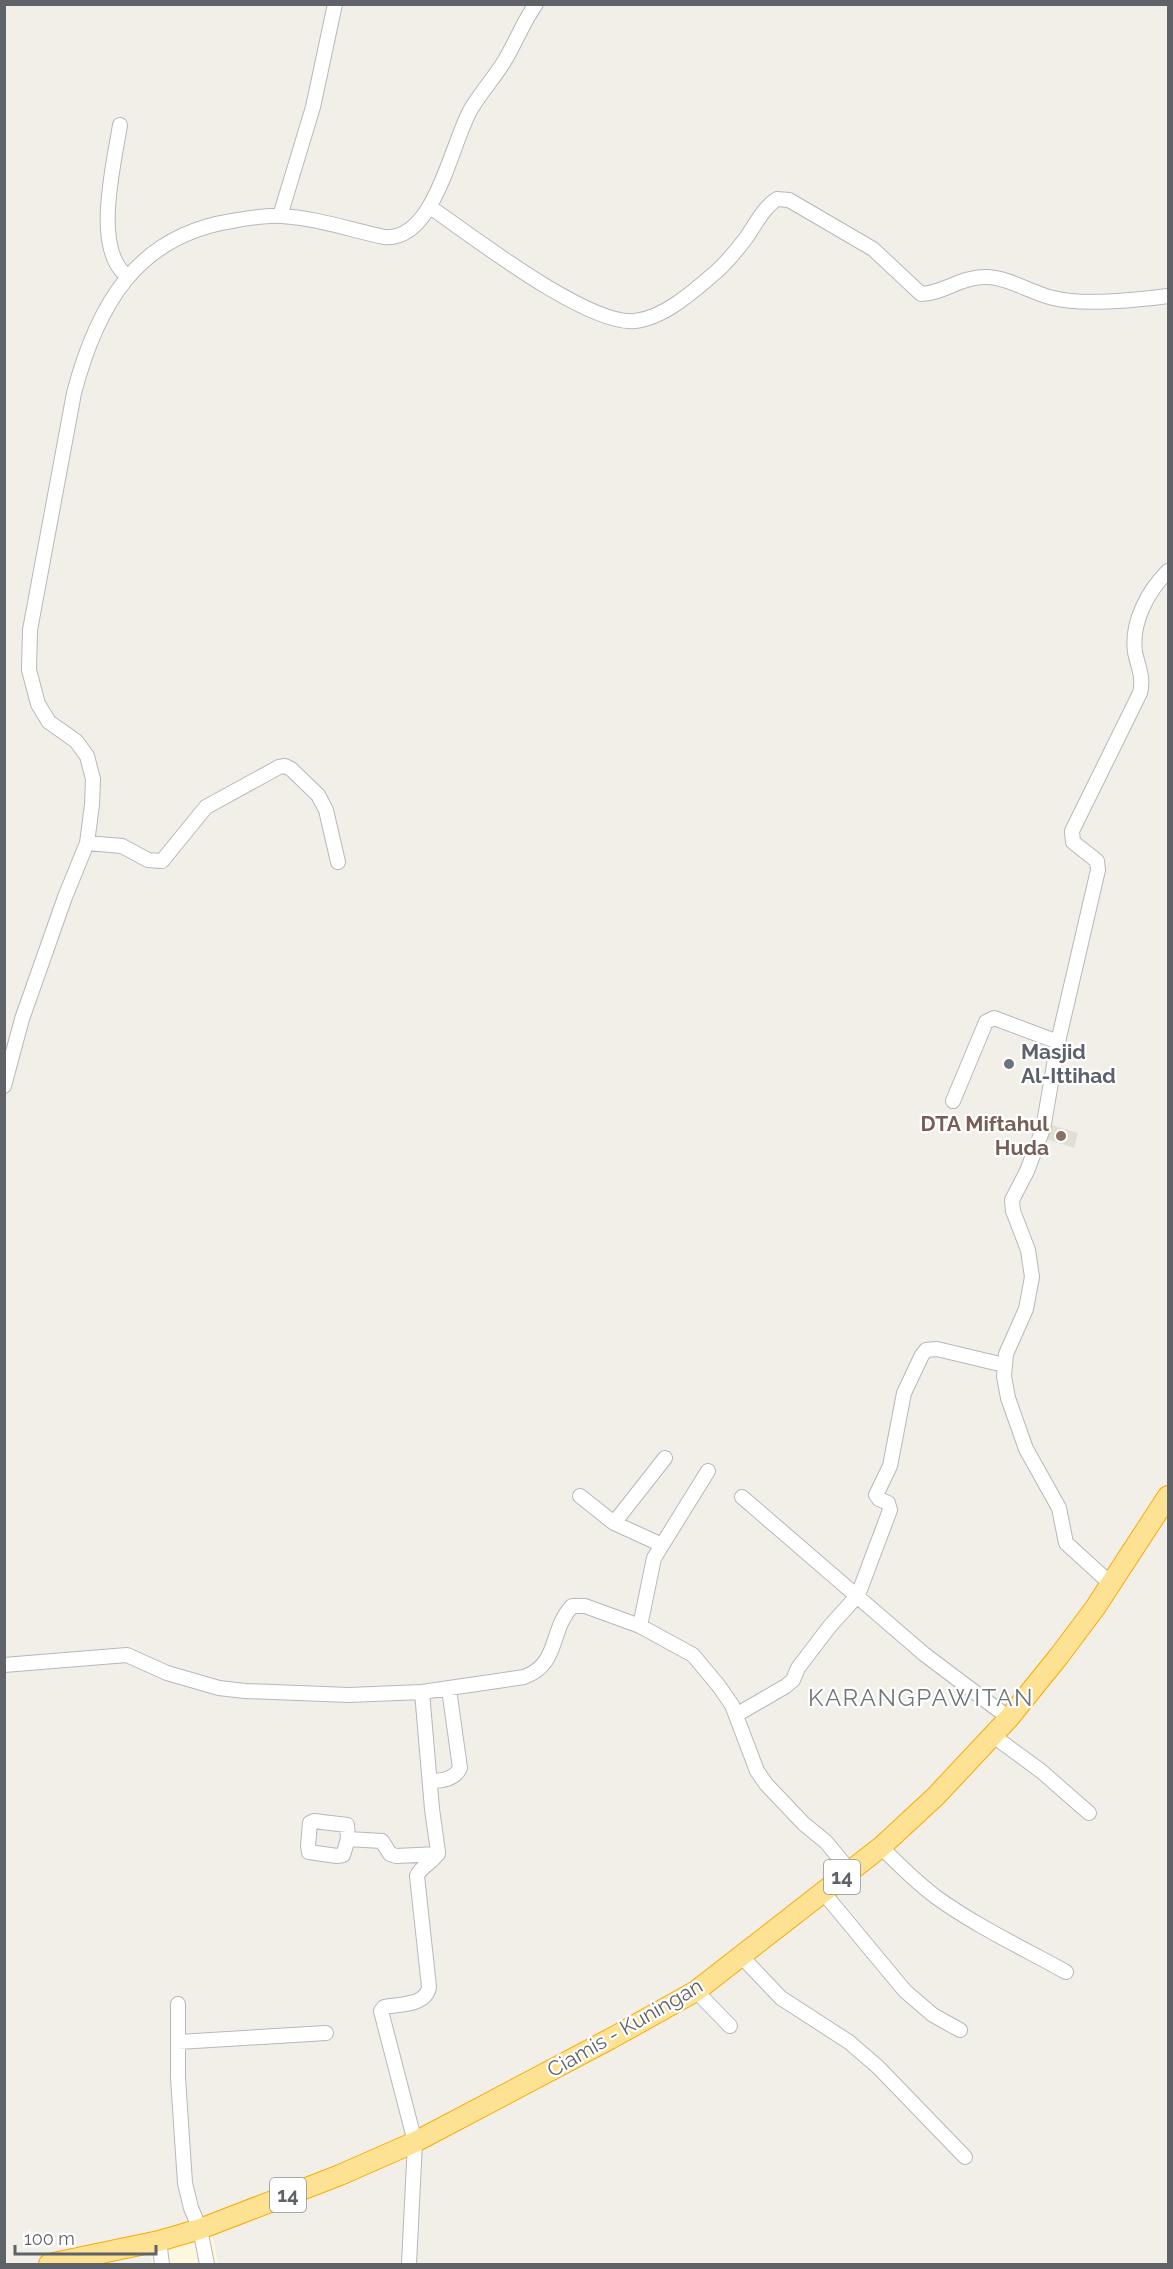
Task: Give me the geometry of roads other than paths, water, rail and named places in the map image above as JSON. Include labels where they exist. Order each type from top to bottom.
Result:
[{"type":"highway","name":"Ciamis - Kuningan","points":[[49,2265],[159,2241],[200,2229],[340,2175],[415,2142],[696,1991],[881,1847],[936,1796],[1009,1719],[1059,1656],[1111,1584],[1168,1496]]},
{"type":"street","points":[[280,216],[313,107],[335,4]]},
{"type":"street","points":[[4,1086],[22,1018],[65,897],[87,843],[92,805],[93,779],[90,765],[82,748],[49,722],[38,704],[29,670],[29,641],[78,377],[99,320],[127,276],[184,233],[214,224],[280,216],[392,238],[410,230],[430,207],[471,109],[505,60],[536,4]]},
{"type":"street","points":[[120,125],[109,192],[107,228],[112,257],[118,269],[127,276]]},
{"type":"street","points":[[430,207],[559,294],[588,310],[620,321],[648,318],[668,308],[702,284],[734,254],[767,208],[777,199],[789,200],[860,240],[888,260],[921,294],[972,278],[988,277],[1054,298],[1099,301],[1168,297]]},
{"type":"street","points":[[1111,1584],[1066,1544],[1059,1508],[1026,1449],[1008,1398],[1004,1365],[1010,1343],[1028,1302],[1032,1277],[1028,1250],[1013,1211],[1012,1200],[1027,1171],[1043,1129],[1058,1042],[1098,870],[1098,861],[1073,842],[1072,831],[1140,693],[1142,678],[1135,648],[1136,629],[1143,607],[1158,582],[1168,571]]},
{"type":"street","points":[[87,843],[122,846],[148,860],[162,861],[206,807],[279,767],[285,766],[318,795],[326,810],[338,862]]},
{"type":"street","points":[[953,1101],[986,1022],[990,1019],[994,1018],[1058,1042]]},
{"type":"street","points":[[736,1715],[793,1680],[798,1668],[830,1626],[858,1595],[890,1510],[888,1503],[877,1497],[876,1492],[890,1466],[903,1393],[922,1355],[927,1350],[937,1349],[1004,1365]]},
{"type":"street","points":[[614,1524],[665,1458]]},
{"type":"street","points":[[640,1626],[654,1558],[708,1471]]},
{"type":"street","points":[[580,1496],[614,1524],[662,1545]]},
{"type":"street","points":[[742,1497],[924,1654],[1009,1719]]},
{"type":"street","points":[[4,1665],[127,1655],[167,1673],[232,1690],[349,1695],[423,1692],[524,1677],[536,1673],[547,1660],[561,1621],[572,1606],[585,1606],[640,1626],[693,1655],[718,1685],[736,1715],[757,1771],[766,1784],[804,1824],[826,1842],[850,1871]]},
{"type":"street","points":[[431,1781],[444,1781],[451,1778],[458,1773],[460,1768],[449,1689]]},
{"type":"street","points":[[423,1692],[438,1854]]},
{"type":"street","points":[[992,1735],[1056,1783],[1089,1813]]},
{"type":"street","points":[[348,1839],[382,1841],[390,1854],[396,1856],[438,1854]]},
{"type":"street","points":[[881,1847],[937,1898],[1066,1972]]},
{"type":"street","points":[[409,2265],[415,2142],[381,2011],[384,2007],[420,2000],[429,1991],[430,1982],[417,1876],[419,1870],[438,1854]]},
{"type":"street","points":[[822,1891],[905,1991],[933,2015],[960,2030]]},
{"type":"street","points":[[740,1955],[781,1998],[849,2042],[878,2067],[965,2157]]},
{"type":"street","points":[[696,1991],[730,2026]]},
{"type":"street","points":[[178,2004],[185,2183],[191,2208],[200,2229],[207,2265]]},
{"type":"street","points":[[178,2042],[326,2033]]},
{"type":"street","points":[[159,2241],[162,2265]]},
{"type":"place","name":"Masjid Al-Ittihad","points":[[1009,1064]]},
{"type":"place","name":"DTA Miftahul Huda","points":[[1061,1136]]},
{"type":"district","name":"KARANGPAWITAN","points":[[921,1698]]}]
